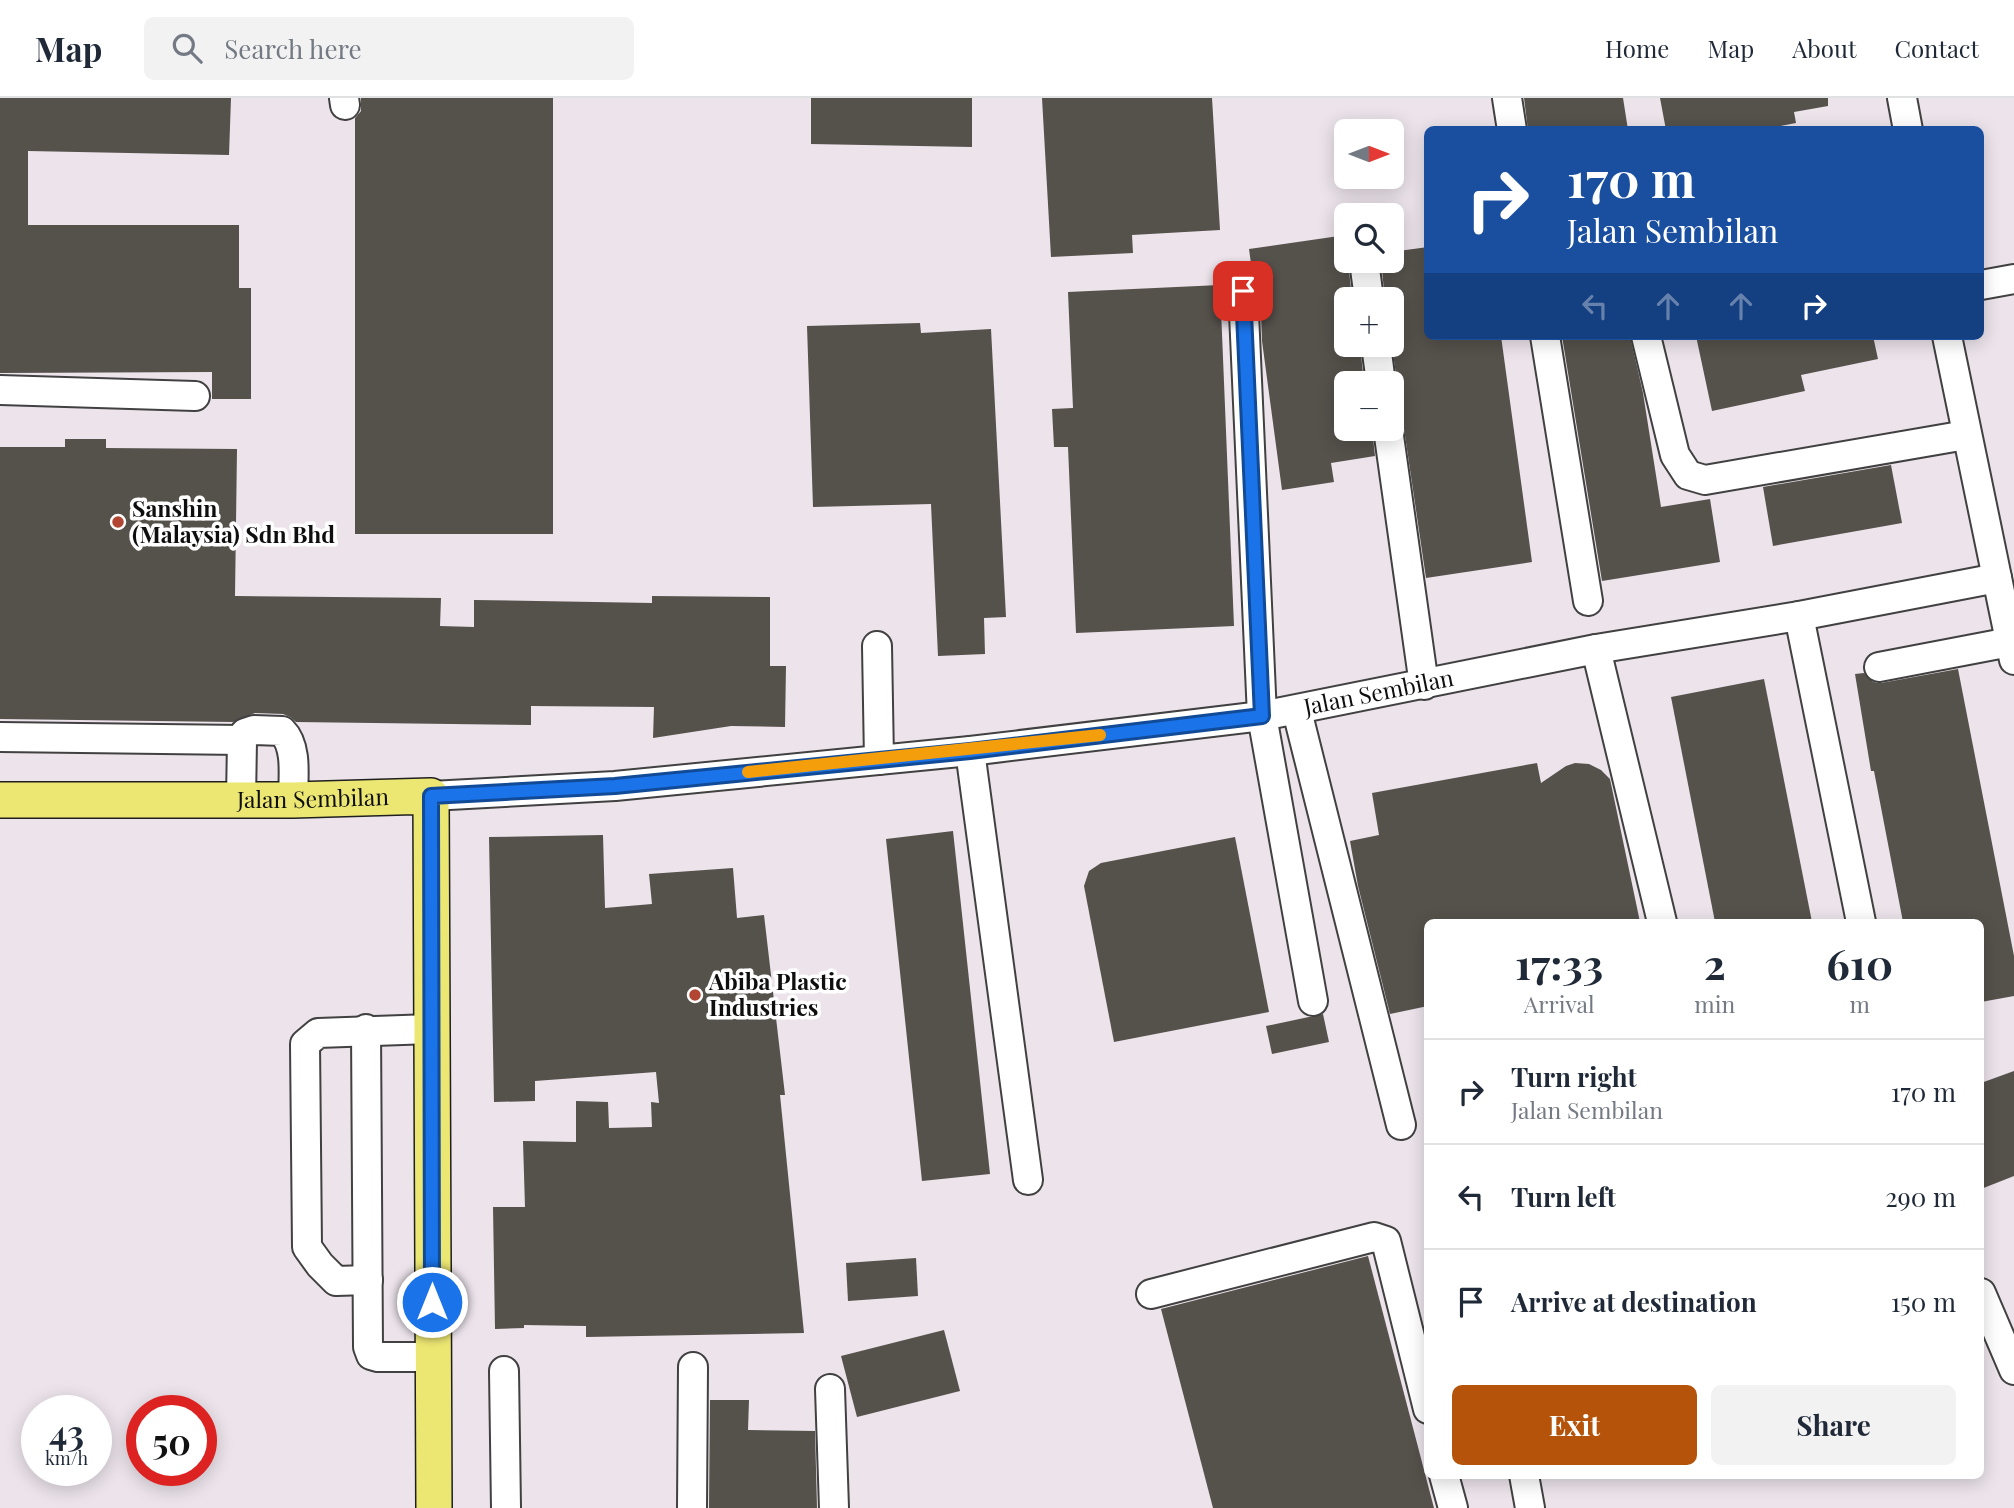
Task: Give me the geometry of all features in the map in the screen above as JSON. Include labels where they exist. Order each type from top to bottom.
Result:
[{"type":"main road","name":"Jalan Sembilan","points":[[0,800],[293,800],[431,796]]},
{"type":"main road","points":[[431,796],[434,1508]]},
{"type":"street","points":[[1507,98],[1511,126]]},
{"type":"street","points":[[1902,98],[1907,126]]},
{"type":"street","points":[[1984,284],[2014,279]]},
{"type":"street","points":[[1243,291],[1262,716],[1313,1002]]},
{"type":"street","points":[[1546,340],[1588,601]]},
{"type":"street","points":[[1647,340],[1675,455],[1688,475],[1696,478],[1705,480],[1966,435]]},
{"type":"street","points":[[1880,667],[2011,640],[1948,340]]},
{"type":"street","points":[[0,390],[195,396]]},
{"type":"street","points":[[1390,441],[1424,685]]},
{"type":"street","name":"Jalan Sembilan","points":[[431,796],[615,786],[970,751],[1262,716],[1595,649],[1799,616],[1997,578]]},
{"type":"street","points":[[1799,616],[1860,919]]},
{"type":"street","points":[[877,646],[879,760]]},
{"type":"street","points":[[1595,649],[1661,919]]},
{"type":"street","points":[[1297,711],[1401,1125]]},
{"type":"street","points":[[241,800],[242,740],[245,733],[254,730],[282,731],[289,738],[293,800]]},
{"type":"street","points":[[0,737],[242,740]]},
{"type":"street","points":[[970,751],[1028,1180]]},
{"type":"street","points":[[366,1029],[368,1347],[371,1356],[432,1357]]},
{"type":"street","points":[[368,1280],[336,1281],[307,1247],[304,1044],[318,1032],[432,1029]]},
{"type":"street","points":[[1151,1294],[1374,1237],[1386,1241],[1424,1393]]},
{"type":"street","points":[[1984,1300],[2014,1370]]},
{"type":"street","points":[[692,1508],[693,1367]]},
{"type":"street","points":[[504,1371],[506,1508]]},
{"type":"street","points":[[830,1389],[834,1508]]},
{"type":"street","points":[[1445,1479],[1453,1508]]},
{"type":"street","points":[[1525,1479],[1531,1508]]},
{"type":"shaded area","points":[[0,98],[2014,98],[2014,1508],[0,1508]]},
{"type":"building","points":[[0,98],[231,98],[229,155],[28,151],[28,225],[239,225],[239,288],[251,288],[251,399],[212,399],[212,372],[0,373]]},
{"type":"building","points":[[361,98],[553,98],[553,534],[355,534],[355,118],[361,111]]},
{"type":"building","points":[[811,98],[972,98],[972,147],[811,144]]},
{"type":"building","points":[[1042,98],[1212,98],[1220,230],[1132,235],[1133,253],[1051,257]]},
{"type":"building","points":[[1524,98],[1623,98],[1627,126],[1528,126]]},
{"type":"building","points":[[1660,98],[1828,98],[1828,106],[1794,112],[1796,123],[1781,126],[1665,126]]},
{"type":"building","points":[[1334,237],[1334,273],[1349,273],[1351,287],[1334,287],[1334,357],[1361,357],[1363,371],[1334,371],[1334,441],[1373,441],[1375,456],[1331,463],[1334,482],[1282,490],[1262,341],[1260,290],[1253,278],[1249,249]]},
{"type":"building","points":[[1424,248],[1424,340],[1502,340],[1532,562],[1426,578],[1404,428],[1404,371],[1396,371],[1394,357],[1404,357],[1404,287],[1384,287],[1382,273],[1404,273],[1404,250]]},
{"type":"building","points":[[1220,285],[1234,626],[1076,633],[1068,447],[1054,447],[1052,409],[1073,408],[1068,292]]},
{"type":"building","points":[[920,323],[921,333],[991,329],[1006,617],[984,618],[985,654],[938,656],[931,504],[813,507],[807,326]]},
{"type":"building","points":[[1563,340],[1631,340],[1643,393],[1661,507],[1710,499],[1720,562],[1602,581]]},
{"type":"building","points":[[1697,340],[1874,340],[1878,359],[1801,375],[1805,391],[1712,411]]},
{"type":"building","name":"Sanshin (Malaysia) Sdn Bhd","points":[[65,439],[106,439],[106,448],[237,449],[235,596],[441,598],[440,626],[474,627],[474,600],[652,603],[652,596],[770,597],[770,666],[786,666],[785,727],[731,726],[653,738],[654,707],[531,706],[531,725],[296,722],[283,714],[255,713],[233,722],[0,719],[0,447],[65,447]]},
{"type":"building","points":[[1891,465],[1902,523],[1773,546],[1763,487]]},
{"type":"building","points":[[1958,669],[2014,956],[2014,996],[1984,1001],[1984,919],[1902,919],[1874,771],[1871,771],[1855,674],[1864,673],[1873,682],[1881,683]]},
{"type":"building","points":[[1764,679],[1811,919],[1714,919],[1671,697]]},
{"type":"building","points":[[1537,763],[1541,783],[1566,766],[1575,763],[1589,764],[1610,779],[1639,919],[1424,919],[1424,1007],[1390,1014],[1358,886],[1350,841],[1379,835],[1372,793]]},
{"type":"building","points":[[953,831],[990,1174],[922,1181],[886,839]]},
{"type":"building","points":[[603,835],[605,908],[652,904],[649,874],[733,868],[737,918],[764,915],[785,1095],[780,1095],[804,1333],[586,1337],[586,1326],[524,1325],[524,1328],[495,1329],[493,1207],[525,1207],[523,1141],[576,1142],[576,1101],[608,1102],[609,1128],[652,1127],[651,1102],[659,1103],[656,1072],[535,1081],[535,1101],[494,1102],[489,837]]},
{"type":"building","points":[[1235,837],[1269,1012],[1114,1042],[1084,886],[1089,871],[1101,863]]},
{"type":"building","points":[[1323,1014],[1329,1042],[1272,1054],[1266,1026]]},
{"type":"building","points":[[2014,1071],[2014,1176],[1984,1188],[1984,1082]]},
{"type":"building","points":[[1368,1256],[1424,1470],[1424,1479],[1426,1479],[1434,1508],[1213,1508],[1161,1309]]},
{"type":"building","points":[[916,1258],[918,1296],[848,1301],[846,1263]]},
{"type":"building","points":[[944,1330],[960,1391],[857,1417],[841,1356]]},
{"type":"building","points":[[710,1400],[749,1400],[748,1430],[815,1431],[817,1508],[709,1508]]},
{"type":"slow traffic","points":[[748,772],[970,751],[1100,735]]},
{"type":"place","name":"Sanshin (Malaysia) Sdn Bhd","points":[[118,522]]},
{"type":"place","name":"Abiba Plastic Industries","points":[[695,995]]},
{"type":"route","points":[[432,1302],[431,796],[615,786],[970,751],[1262,716],[1243,291]]}]
